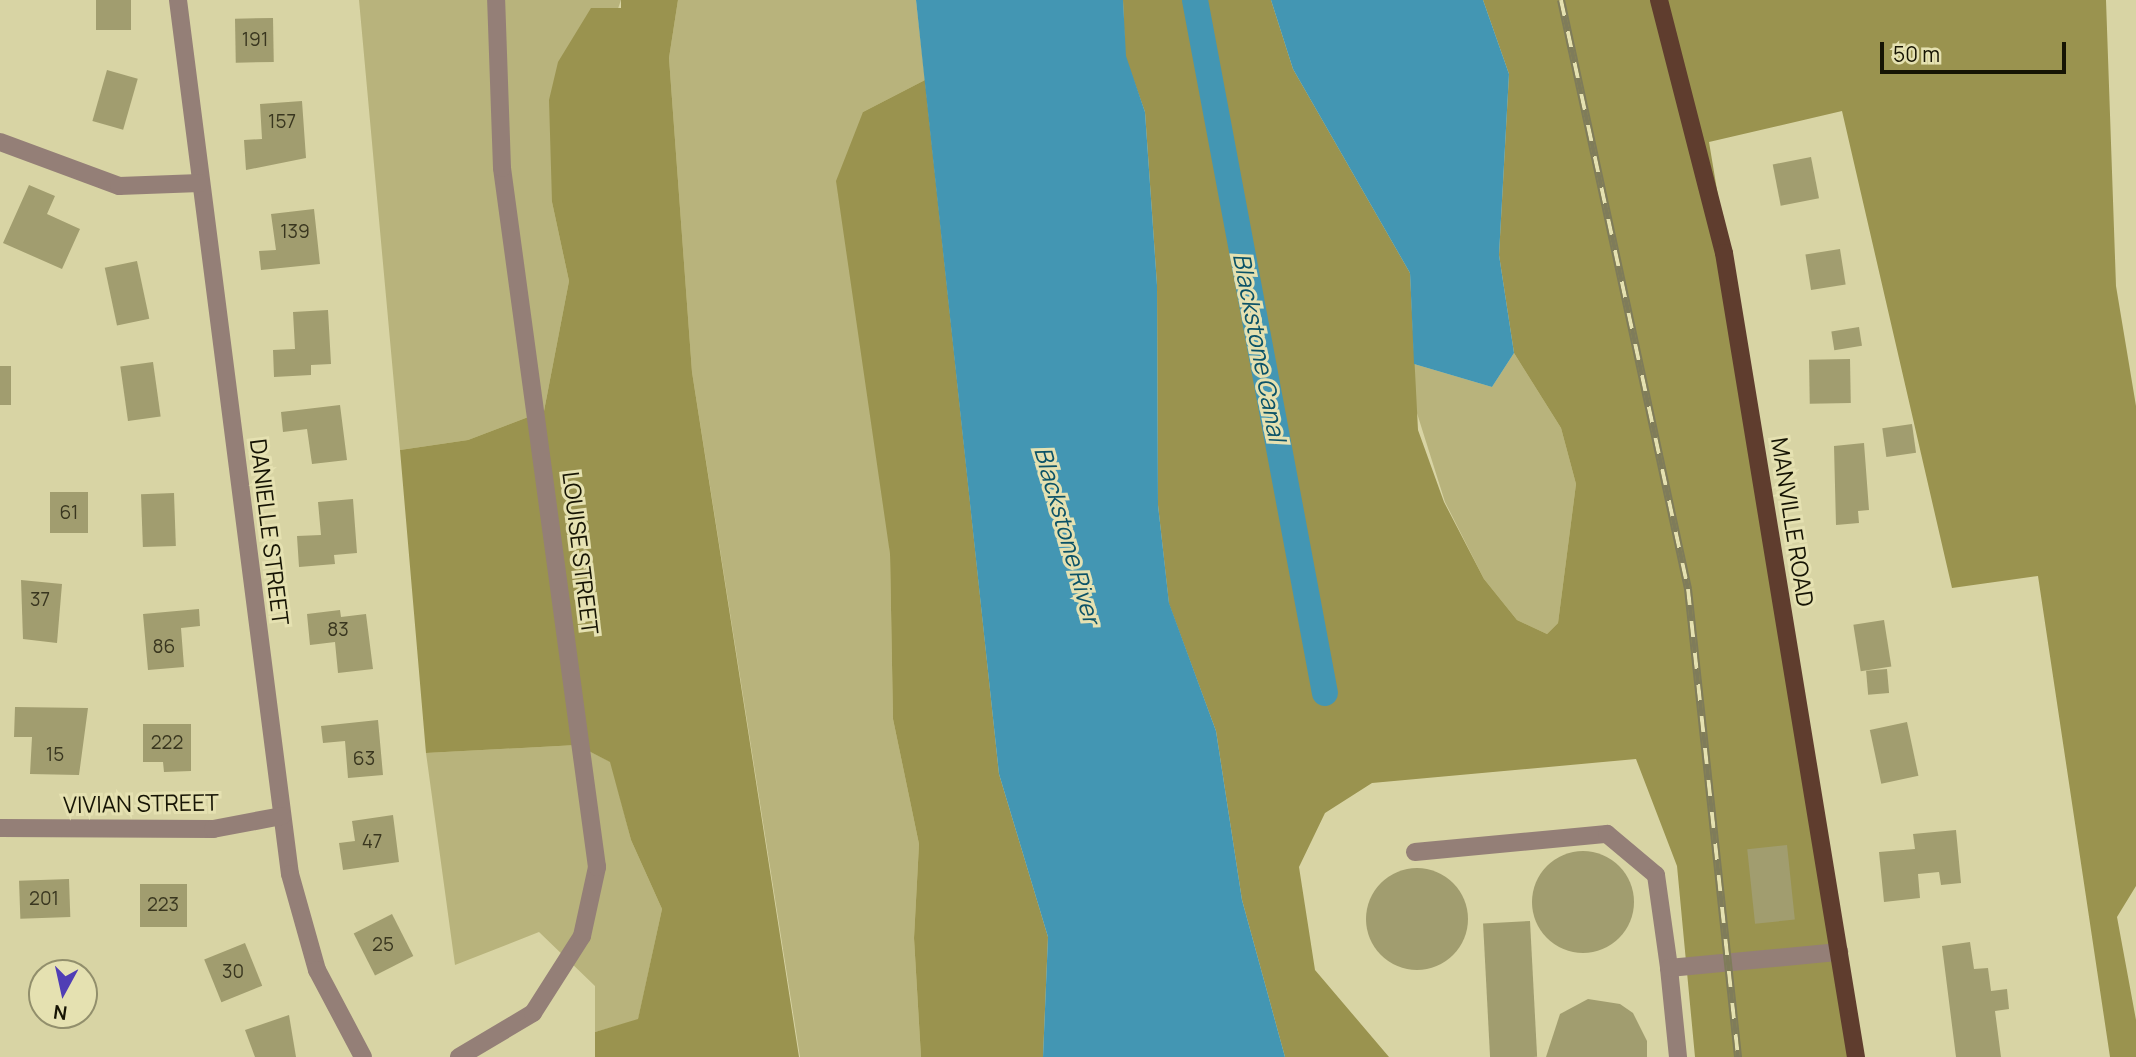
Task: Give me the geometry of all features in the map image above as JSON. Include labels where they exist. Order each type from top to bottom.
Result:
[{"type":"main road","name":"MANVILLE ROAD","points":[[1660,0],[1724,253],[1856,1057]]},
{"type":"street","name":"DANIELLE STREET","points":[[178,0],[282,816],[299,923],[363,1057]]},
{"type":"street","name":"LOUISE STREET","points":[[459,1057],[533,1013],[582,936],[597,867],[502,168],[496,0]]},
{"type":"street","points":[[0,142],[119,186],[200,183]]},
{"type":"street","name":"VIVIAN STREET","points":[[0,828],[213,829],[282,816]]},
{"type":"street","points":[[1415,852],[1607,834],[1656,875],[1678,1057]]},
{"type":"street","points":[[1669,968],[1839,952]]},
{"type":"shaded area","points":[[359,0],[621,0],[552,202],[569,281],[544,411],[468,440],[400,450]]},
{"type":"shaded area","points":[[621,0],[678,0],[669,58],[692,372],[799,1057],[595,1057],[595,1032],[638,1019],[662,909],[631,840],[610,762],[577,745],[426,753],[400,450],[468,440],[544,411],[569,281],[552,202],[549,100],[558,62],[591,8],[621,8]]},
{"type":"shaded area","points":[[678,0],[916,0],[925,80],[863,112],[890,554],[893,719],[919,844],[914,938],[921,1057],[800,1057],[692,372],[669,58]]},
{"type":"shaded area","points":[[1123,0],[1271,0],[1293,69],[1410,273],[1418,430],[1444,502],[1484,579],[1517,620],[1547,634],[1558,623],[1576,484],[1561,428],[1514,353],[1499,255],[1509,74],[1483,0],[2106,0],[2116,286],[2136,406],[2136,886],[2117,917],[2136,1020],[2136,1057],[2110,1057],[2038,576],[1952,588],[1842,111],[1709,142],[1862,1057],[1695,1057],[1677,866],[1636,759],[1372,783],[1325,813],[1299,867],[1315,970],[1389,1057],[1285,1057],[1242,900],[1216,731],[1169,604],[1158,505],[1157,285],[1145,112],[1125,56]]},
{"type":"shaded area","points":[[925,80],[999,774],[1048,937],[1043,1057],[921,1057],[914,938],[919,844],[893,719],[890,554],[836,181],[863,112]]},
{"type":"shaded area","points":[[1514,353],[1561,428],[1576,484],[1558,623],[1547,634],[1517,620],[1484,579],[1445,502],[1416,410],[1414,364],[1492,387]]},
{"type":"shaded area","points":[[577,745],[611,762],[631,840],[662,909],[638,1020],[595,1032],[595,986],[539,932],[455,965],[426,753]]},
{"type":"water","name":"Blackstone River","points":[[916,0],[1123,0],[1126,56],[1145,112],[1157,285],[1158,505],[1169,603],[1216,731],[1242,900],[1285,1057],[1043,1057],[1048,937],[999,774]]},
{"type":"water","points":[[1271,0],[1483,0],[1509,74],[1499,255],[1514,353],[1492,387],[1414,364],[1410,273],[1293,69]]},
{"type":"building","points":[[96,0],[131,0],[131,30],[96,30]]},
{"type":"building","points":[[273,18],[274,62],[236,63],[235,19]]},
{"type":"building","points":[[107,70],[138,79],[123,130],[92,121]]},
{"type":"building","points":[[302,101],[306,158],[246,170],[244,140],[262,139],[260,104]]},
{"type":"building","points":[[1811,157],[1819,198],[1781,206],[1773,164]]},
{"type":"building","points":[[29,185],[55,196],[47,214],[80,229],[62,269],[3,243]]},
{"type":"building","points":[[314,209],[320,264],[261,270],[259,251],[276,250],[271,214]]},
{"type":"building","points":[[1840,249],[1846,285],[1811,290],[1805,254]]},
{"type":"building","points":[[137,261],[149,319],[117,326],[105,268]]},
{"type":"building","points":[[328,310],[331,364],[311,365],[311,375],[274,377],[273,350],[295,349],[293,312]]},
{"type":"building","points":[[1859,327],[1862,346],[1834,350],[1831,331]]},
{"type":"building","points":[[1850,359],[1851,403],[1810,404],[1809,360]]},
{"type":"building","points":[[153,362],[161,416],[128,421],[120,367]]},
{"type":"building","points":[[0,366],[11,366],[11,405],[0,405]]},
{"type":"building","points":[[340,405],[347,460],[312,464],[307,429],[283,432],[281,412]]},
{"type":"building","points":[[1912,424],[1916,453],[1886,457],[1882,428]]},
{"type":"building","points":[[1864,443],[1869,510],[1858,511],[1859,523],[1836,525],[1834,446]]},
{"type":"building","points":[[50,492],[88,492],[88,533],[50,533]]},
{"type":"building","points":[[174,493],[176,546],[143,547],[141,494]]},
{"type":"building","points":[[353,499],[357,553],[334,555],[335,564],[299,567],[297,536],[321,535],[318,502]]},
{"type":"building","points":[[21,580],[62,584],[57,643],[23,639]]},
{"type":"building","points":[[199,609],[200,626],[181,628],[184,667],[148,670],[143,614]]},
{"type":"building","points":[[340,610],[341,617],[366,614],[373,669],[338,673],[335,642],[310,645],[307,614]]},
{"type":"building","points":[[1884,620],[1891,666],[1861,671],[1853,625]]},
{"type":"building","points":[[1887,669],[1889,693],[1868,695],[1866,671]]},
{"type":"building","points":[[15,707],[88,708],[79,775],[30,774],[32,737],[14,737]]},
{"type":"building","points":[[378,720],[383,775],[348,778],[345,741],[323,743],[321,726]]},
{"type":"building","points":[[1907,722],[1918,776],[1881,784],[1870,730]]},
{"type":"building","points":[[143,724],[191,724],[191,771],[164,772],[163,762],[143,762]]},
{"type":"building","points":[[393,815],[399,862],[343,870],[339,843],[355,841],[352,821]]},
{"type":"building","points":[[1956,830],[1961,883],[1941,885],[1939,872],[1918,874],[1920,898],[1884,902],[1879,852],[1915,849],[1913,834]]},
{"type":"building","points":[[1787,845],[1795,920],[1755,924],[1747,849]]},
{"type":"building","points":[[1583,851],[1602,855],[1619,866],[1630,883],[1634,902],[1630,921],[1619,938],[1602,949],[1583,953],[1564,949],[1547,938],[1536,921],[1532,902],[1536,883],[1547,866],[1564,855]]},
{"type":"building","points":[[1417,868],[1437,872],[1453,883],[1464,899],[1468,919],[1464,939],[1453,955],[1437,966],[1417,970],[1397,966],[1381,955],[1370,939],[1366,919],[1370,899],[1381,883],[1397,872]]},
{"type":"building","points":[[69,879],[70,917],[20,919],[19,881]]},
{"type":"building","points":[[140,884],[187,884],[187,927],[140,927]]},
{"type":"building","points":[[392,914],[413,956],[375,975],[354,934]]},
{"type":"building","points":[[1530,921],[1537,1057],[1490,1057],[1483,923]]},
{"type":"building","points":[[1970,942],[1974,969],[1988,968],[1991,991],[2007,989],[2009,1009],[1995,1011],[2001,1057],[1956,1057],[1942,946]]},
{"type":"building","points":[[245,943],[262,986],[221,1002],[204,959]]},
{"type":"building","points":[[1588,999],[1620,1004],[1633,1013],[1647,1041],[1647,1057],[1546,1057],[1560,1014]]},
{"type":"building","points":[[289,1015],[296,1057],[255,1057],[245,1030]]},
{"type":"waterway","name":"Blackstone Canal","points":[[1195,0],[1325,693]]},
{"type":"railway","points":[[1561,0],[1688,589],[1738,1057]]}]
